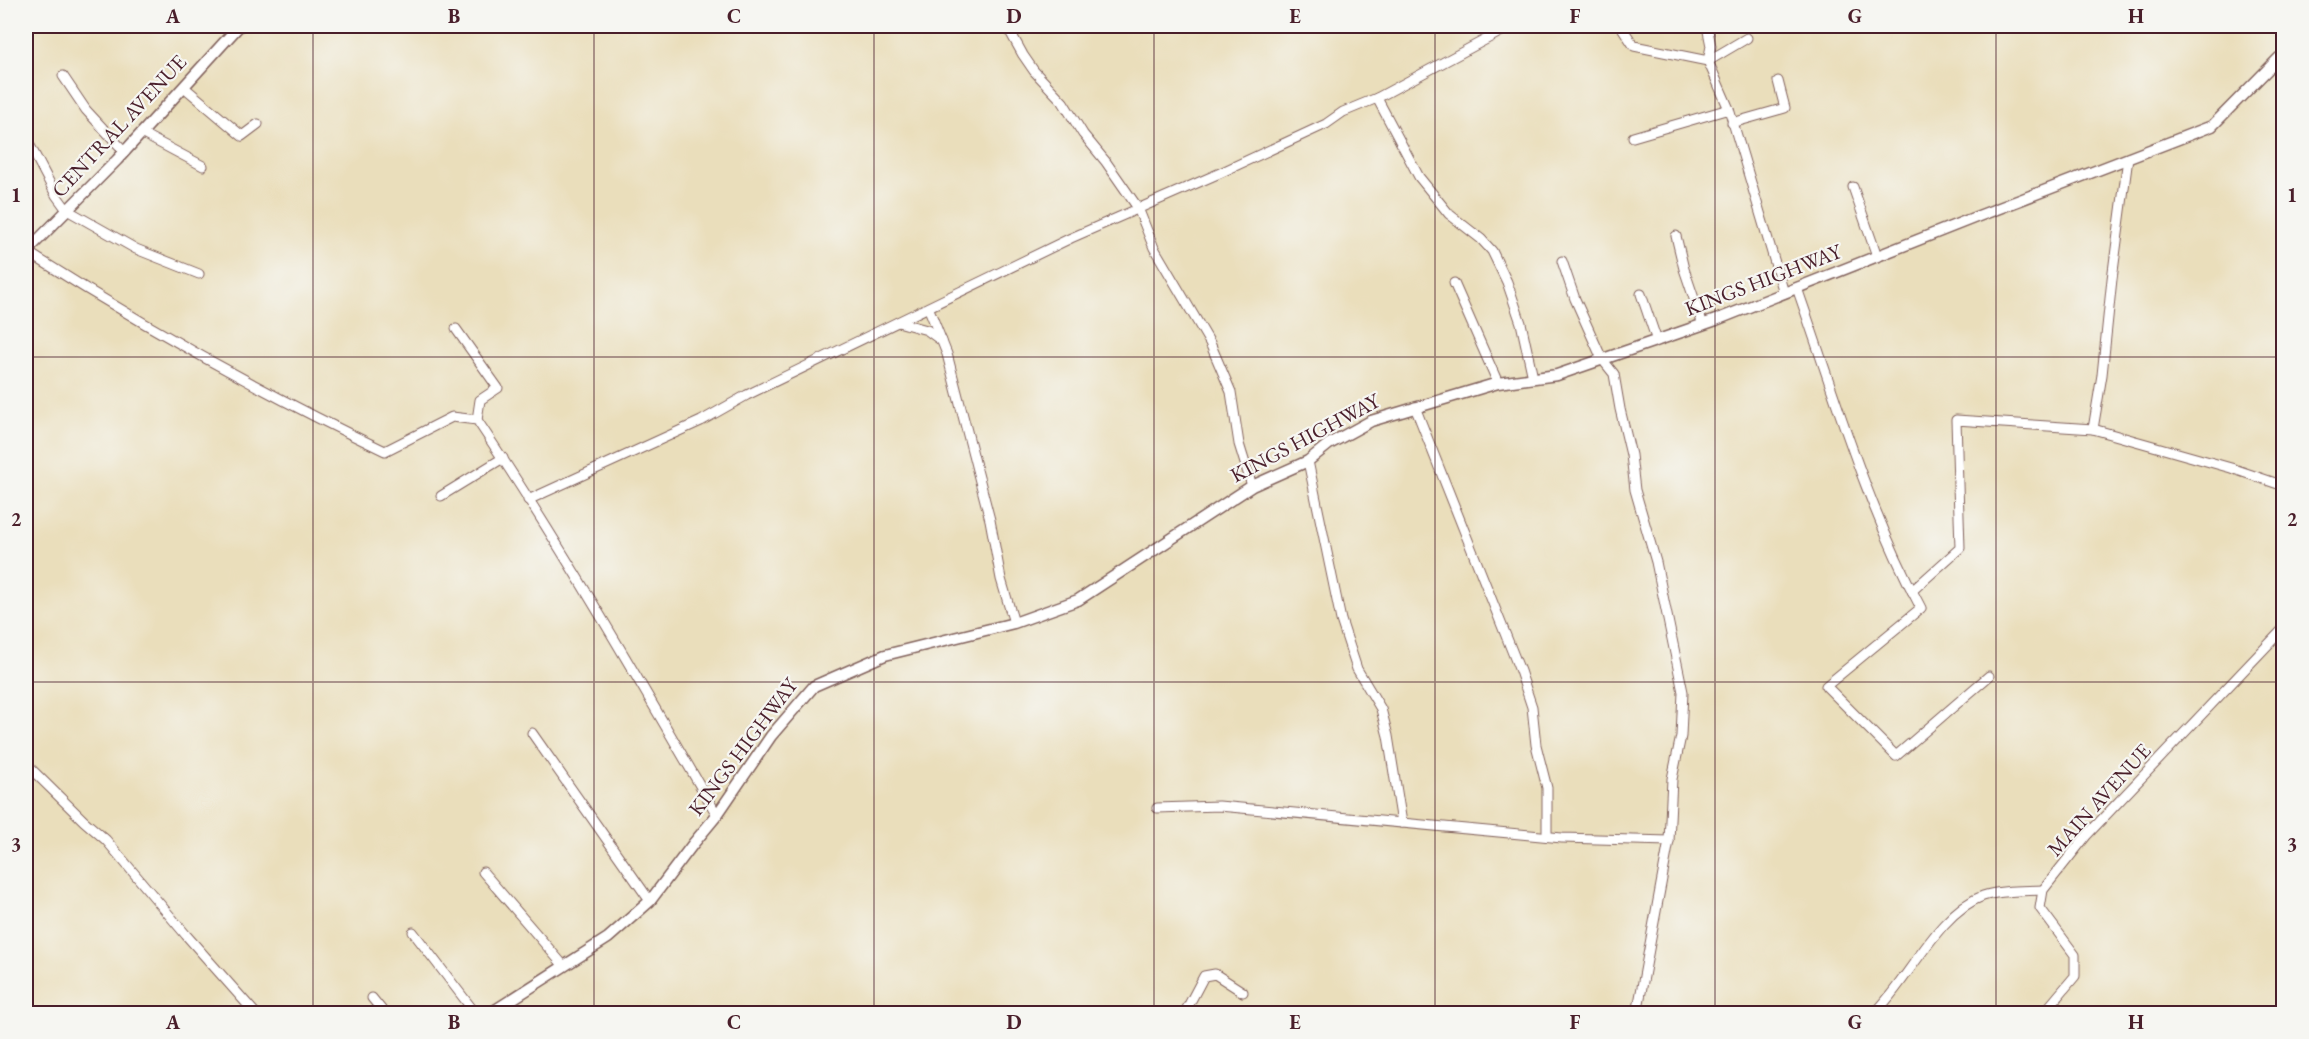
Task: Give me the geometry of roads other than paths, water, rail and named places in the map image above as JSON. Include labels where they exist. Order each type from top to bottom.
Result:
[{"type":"street","name":"CENTRAL AVENUE","points":[[26,252],[125,152],[239,26]]},
{"type":"street","points":[[1007,26],[1023,56],[1063,102],[1083,134],[1106,162],[1137,208],[1154,248],[1210,343],[1231,392],[1239,444],[1252,486]]},
{"type":"street","points":[[528,500],[701,421],[747,395],[1137,208],[1326,124],[1343,112],[1377,98],[1511,26]]},
{"type":"street","points":[[1621,26],[1634,46],[1707,61],[1747,38]]},
{"type":"street","points":[[1707,26],[1711,46],[1707,61],[1729,109],[1784,293]]},
{"type":"street","name":"KINGS HIGHWAY","points":[[489,1014],[608,938],[650,901],[717,815],[771,736],[814,686],[885,655],[1014,623],[1078,600],[1252,486],[1308,461],[1329,444],[1371,421],[1498,383],[1557,375],[1703,325],[2212,126],[2283,56]]},
{"type":"street","points":[[63,76],[86,110],[125,152]]},
{"type":"street","points":[[1732,123],[1785,108],[1778,81]]},
{"type":"street","points":[[184,87],[242,136],[258,124]]},
{"type":"street","points":[[1377,98],[1419,177],[1449,214],[1481,239],[1492,251],[1507,282],[1521,323],[1533,378]]},
{"type":"street","points":[[1634,137],[1729,109]]},
{"type":"street","points":[[141,133],[203,166]]},
{"type":"street","points":[[26,138],[56,195],[67,210],[136,249],[199,273]]},
{"type":"street","points":[[2093,429],[2102,375],[2128,158]]},
{"type":"street","points":[[1853,187],[1877,256]]},
{"type":"street","points":[[1676,236],[1684,269],[1703,325]]},
{"type":"street","points":[[26,252],[218,366],[385,451],[452,417],[477,420]]},
{"type":"street","points":[[1562,261],[1575,299],[1602,359],[1614,374],[1631,455],[1635,490],[1656,562],[1683,692],[1681,736],[1672,779],[1669,841],[1636,1014]]},
{"type":"street","points":[[1454,283],[1498,383]]},
{"type":"street","points":[[1797,288],[1872,503],[1901,570],[1922,608],[1826,686],[1896,756],[1989,676]]},
{"type":"street","points":[[1641,294],[1657,341]]},
{"type":"street","points":[[929,309],[942,341],[966,424],[990,520],[1001,579],[1014,623]]},
{"type":"street","points":[[897,322],[927,330],[942,341]]},
{"type":"street","points":[[456,329],[498,388],[480,400],[477,420],[503,458],[622,651],[717,815]]},
{"type":"street","points":[[1415,407],[1520,671],[1532,707],[1536,745],[1547,788],[1547,836]]},
{"type":"street","points":[[1912,591],[1960,548],[1956,420],[2093,429],[2231,468],[2283,486]]},
{"type":"street","points":[[441,496],[503,458]]},
{"type":"street","points":[[1308,461],[1341,620],[1357,669],[1381,709],[1388,736],[1402,823]]},
{"type":"street","name":"MAIN AVENUE","points":[[2043,890],[2086,836],[2283,628]]},
{"type":"street","points":[[532,733],[650,901]]},
{"type":"street","points":[[26,764],[106,840],[256,1014]]},
{"type":"street","points":[[1157,808],[1219,806],[1547,836],[1669,841]]},
{"type":"street","points":[[483,872],[564,966]]},
{"type":"street","points":[[1874,1014],[1890,998],[1944,924],[1967,906],[1983,896],[2043,890],[2040,908],[2075,955],[2075,976],[2043,1014]]},
{"type":"street","points":[[413,932],[476,1014]]},
{"type":"street","points":[[1184,1014],[1204,976],[1215,974],[1243,992]]},
{"type":"street","points":[[372,998],[385,1014]]}]
